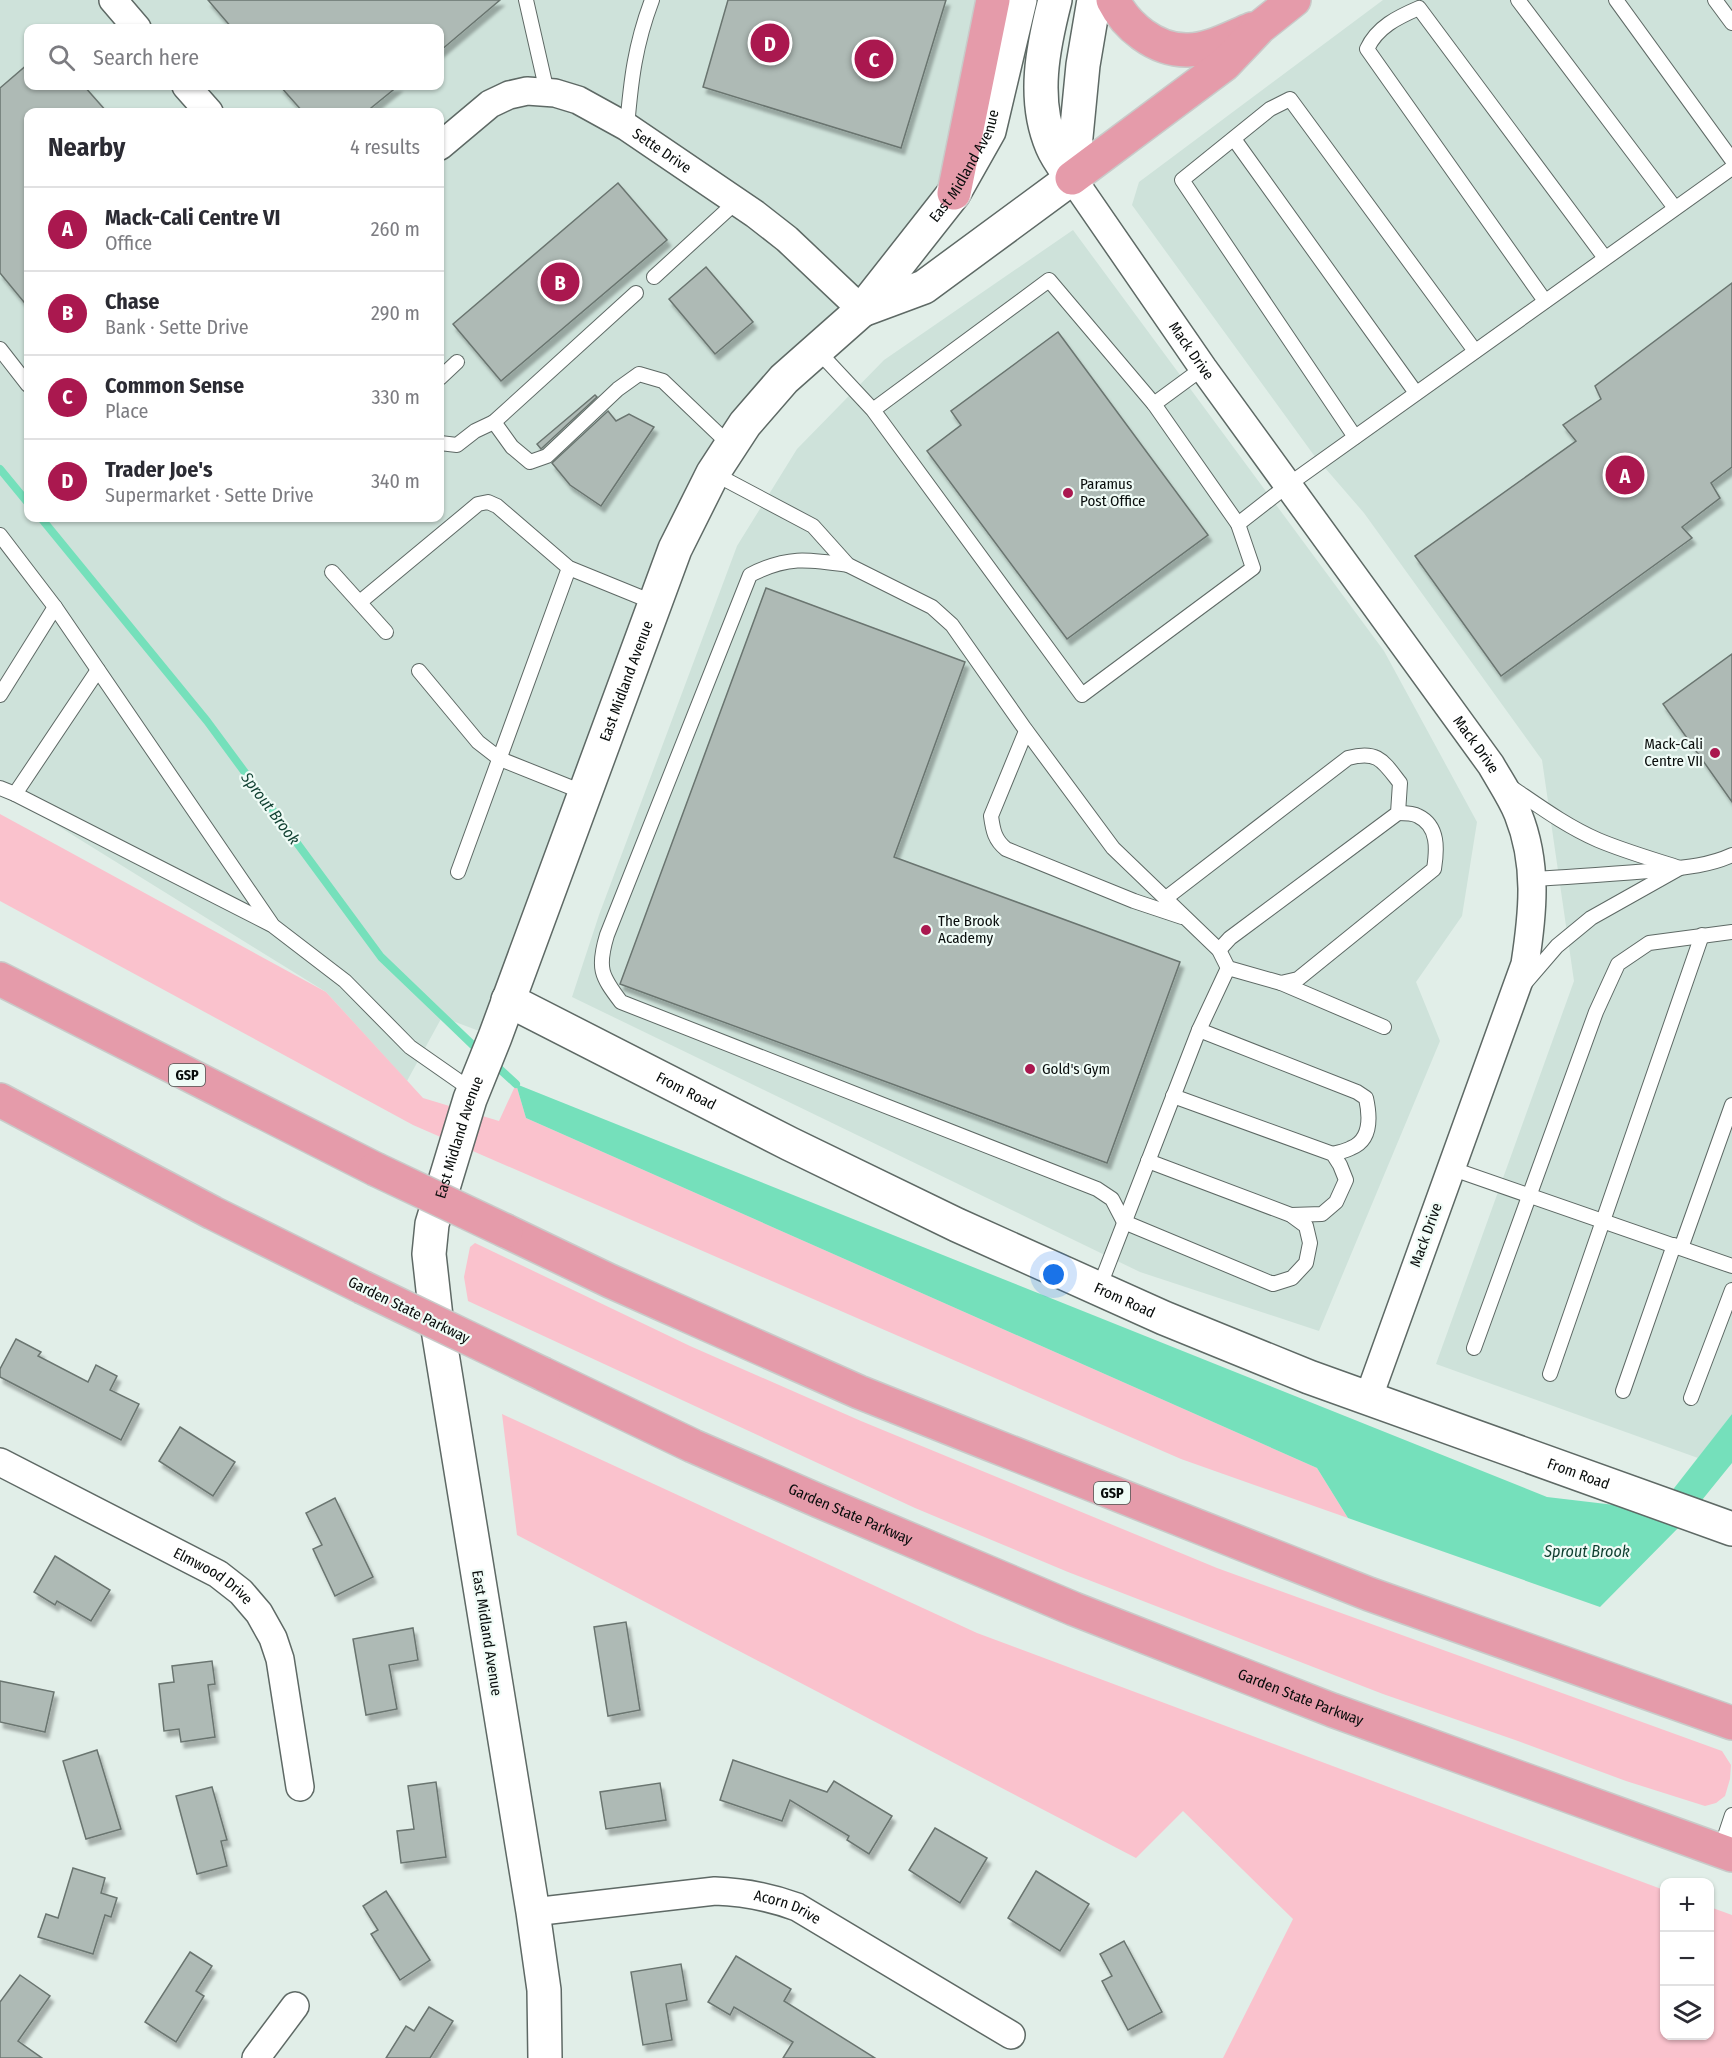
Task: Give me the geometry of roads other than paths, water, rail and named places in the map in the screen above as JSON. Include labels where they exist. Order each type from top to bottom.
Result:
[{"type":"highway","points":[[954,193],[993,0]]},
{"type":"highway","points":[[1113,0],[1119,13],[1145,36],[1186,51],[1215,44],[1260,27]]},
{"type":"highway","points":[[1072,178],[1225,64],[1260,27],[1294,0]]},
{"type":"highway","name":"GSP","points":[[0,979],[375,1169],[506,1232],[610,1281],[860,1392],[1369,1594],[1732,1723]]},
{"type":"highway","name":"Garden State Parkway","points":[[0,1100],[213,1213],[362,1287],[693,1446],[819,1502],[1052,1600],[1342,1714],[1726,1853]]},
{"type":"street","points":[[113,0],[134,24]]},
{"type":"street","name":"East Midland Avenue","points":[[545,2058],[544,1990],[533,1912],[436,1317],[429,1254],[432,1224],[471,1095],[495,1037],[675,549],[713,473],[745,424],[784,379],[862,310],[954,193],[989,131],[1020,0]]},
{"type":"street","points":[[1055,0],[1043,57],[1042,109],[1052,146],[1072,178]]},
{"type":"street","points":[[1072,178],[1083,65],[1094,0]]},
{"type":"street","points":[[190,90],[205,108]]},
{"type":"street","name":"Sette Drive","points":[[444,143],[490,104],[508,95],[527,91],[547,92],[578,100],[627,128],[787,239],[862,310]]},
{"type":"street","name":"East Midland Avenue","points":[[862,310],[924,287],[1072,178]]},
{"type":"street","name":"Mack Drive","points":[[1072,178],[1203,368],[1485,755],[1518,813],[1532,863],[1532,916],[1525,964],[1368,1399]]},
{"type":"street","name":"From Road","points":[[508,1000],[790,1144],[957,1225],[1255,1356],[1368,1399],[1727,1527]]},
{"type":"street","name":"Elmwood Drive","points":[[0,1462],[218,1574],[242,1592],[259,1613],[273,1638],[280,1659],[300,1787]]},
{"type":"street","name":"Acorn Drive","points":[[533,1912],[716,1891],[743,1892],[777,1900],[797,1907],[1011,2035]]},
{"type":"street","points":[[256,2058],[295,2006]]},
{"type":"lane","points":[[526,0],[547,92]]},
{"type":"lane","points":[[627,128],[631,76],[638,43],[652,0]]},
{"type":"lane","points":[[1518,0],[1675,208]]},
{"type":"lane","points":[[1616,0],[1732,160]]},
{"type":"lane","points":[[1716,0],[1732,23]]},
{"type":"lane","points":[[1545,301],[1367,49],[1373,36],[1399,16],[1419,8],[1605,258]]},
{"type":"lane","points":[[1355,437],[1182,180],[1270,109],[1290,99],[1475,351]]},
{"type":"lane","points":[[1234,139],[1416,393]]},
{"type":"lane","points":[[1238,524],[1288,485],[1732,168]]},
{"type":"lane","points":[[654,277],[736,202]]},
{"type":"lane","points":[[816,349],[873,410],[1082,695],[1253,567],[1238,524],[1154,404],[1048,280],[873,410]]},
{"type":"lane","points":[[444,443],[458,444],[475,431],[494,422],[636,293]]},
{"type":"lane","points":[[0,349],[24,380]]},
{"type":"lane","points":[[444,374],[457,362]]},
{"type":"lane","points":[[1154,404],[1203,368]]},
{"type":"lane","points":[[494,422],[512,447],[530,462],[547,456],[618,389],[639,375],[663,381],[731,446]]},
{"type":"lane","points":[[713,473],[813,526],[848,565]]},
{"type":"lane","points":[[360,602],[478,504],[488,502],[497,506],[569,568],[655,603]]},
{"type":"lane","points":[[0,535],[55,607],[272,925]]},
{"type":"lane","points":[[1148,1161],[1291,1215],[1306,1226],[1310,1243],[1306,1263],[1292,1278],[1272,1284],[1124,1222],[1112,1199],[1097,1190],[621,1002],[605,982],[600,958],[607,935],[750,575],[770,565],[795,559],[848,565],[932,607],[952,625],[1026,731],[1113,848],[1219,950],[1228,968],[1281,983],[1384,1027]]},
{"type":"lane","points":[[458,872],[569,568]]},
{"type":"lane","points":[[332,572],[386,632]]},
{"type":"lane","points":[[0,695],[55,607]]},
{"type":"lane","points":[[15,794],[98,670]]},
{"type":"lane","points":[[419,671],[478,742],[501,759],[585,794]]},
{"type":"lane","points":[[1026,731],[991,816],[992,830],[997,842],[1006,849],[1134,901],[1187,919]]},
{"type":"lane","points":[[1166,898],[1348,758],[1364,754],[1382,760],[1400,783],[1398,813]]},
{"type":"lane","points":[[1499,779],[1553,816],[1596,839],[1680,868]]},
{"type":"lane","points":[[0,788],[272,925],[345,981],[410,1047],[444,1071],[471,1095]]},
{"type":"lane","points":[[1219,950],[1230,938],[1398,813],[1418,816],[1432,828],[1438,847],[1434,868],[1298,979],[1281,983]]},
{"type":"lane","points":[[1532,879],[1615,875],[1701,866],[1732,855]]},
{"type":"lane","points":[[1510,1002],[1557,946],[1591,918],[1680,868]]},
{"type":"lane","points":[[1474,1348],[1596,1012],[1618,964],[1649,943],[1732,932]]},
{"type":"lane","points":[[1550,1374],[1702,935]]},
{"type":"lane","points":[[1098,1288],[1199,1030],[1228,968]]},
{"type":"lane","points":[[1173,1096],[1333,1154],[1353,1148],[1364,1140],[1370,1120],[1366,1098],[1357,1092],[1199,1030]]},
{"type":"lane","points":[[1623,1391],[1732,1106]]},
{"type":"lane","points":[[1291,1215],[1322,1214],[1336,1202],[1346,1180],[1333,1154]]},
{"type":"lane","points":[[1450,1168],[1732,1266]]},
{"type":"lane","points":[[1691,1398],[1732,1290]]},
{"type":"lane","points":[[1726,1853],[1732,1815]]},
{"type":"water","name":"Sprout Brook","points":[[516,1084],[1547,1497],[1657,1510],[1732,1414],[1732,1463],[1685,1521],[1600,1607],[1348,1518],[1317,1468],[526,1118]]},
{"type":"waterway","name":"Sprout Brook","points":[[0,469],[24,498]]},
{"type":"waterway","name":"Sprout Brook","points":[[44,522],[207,721],[381,957],[479,1051]]},
{"type":"waterway","name":"Sprout Brook","points":[[493,1063],[516,1084]]},
{"type":"place","name":"Trader Joe's","points":[[770,43]]},
{"type":"place","name":"Common Sense","points":[[874,59]]},
{"type":"place","name":"Chase","points":[[560,282]]},
{"type":"place","name":"Mack-Cali Centre VI","points":[[1625,475]]},
{"type":"place","name":"Paramus Post Office","points":[[1068,493]]},
{"type":"place","name":"Mack-Cali Centre VII","points":[[1715,753]]},
{"type":"place","name":"The Brook Academy","points":[[926,930]]},
{"type":"place","name":"Gold's Gym","points":[[1030,1069]]}]
